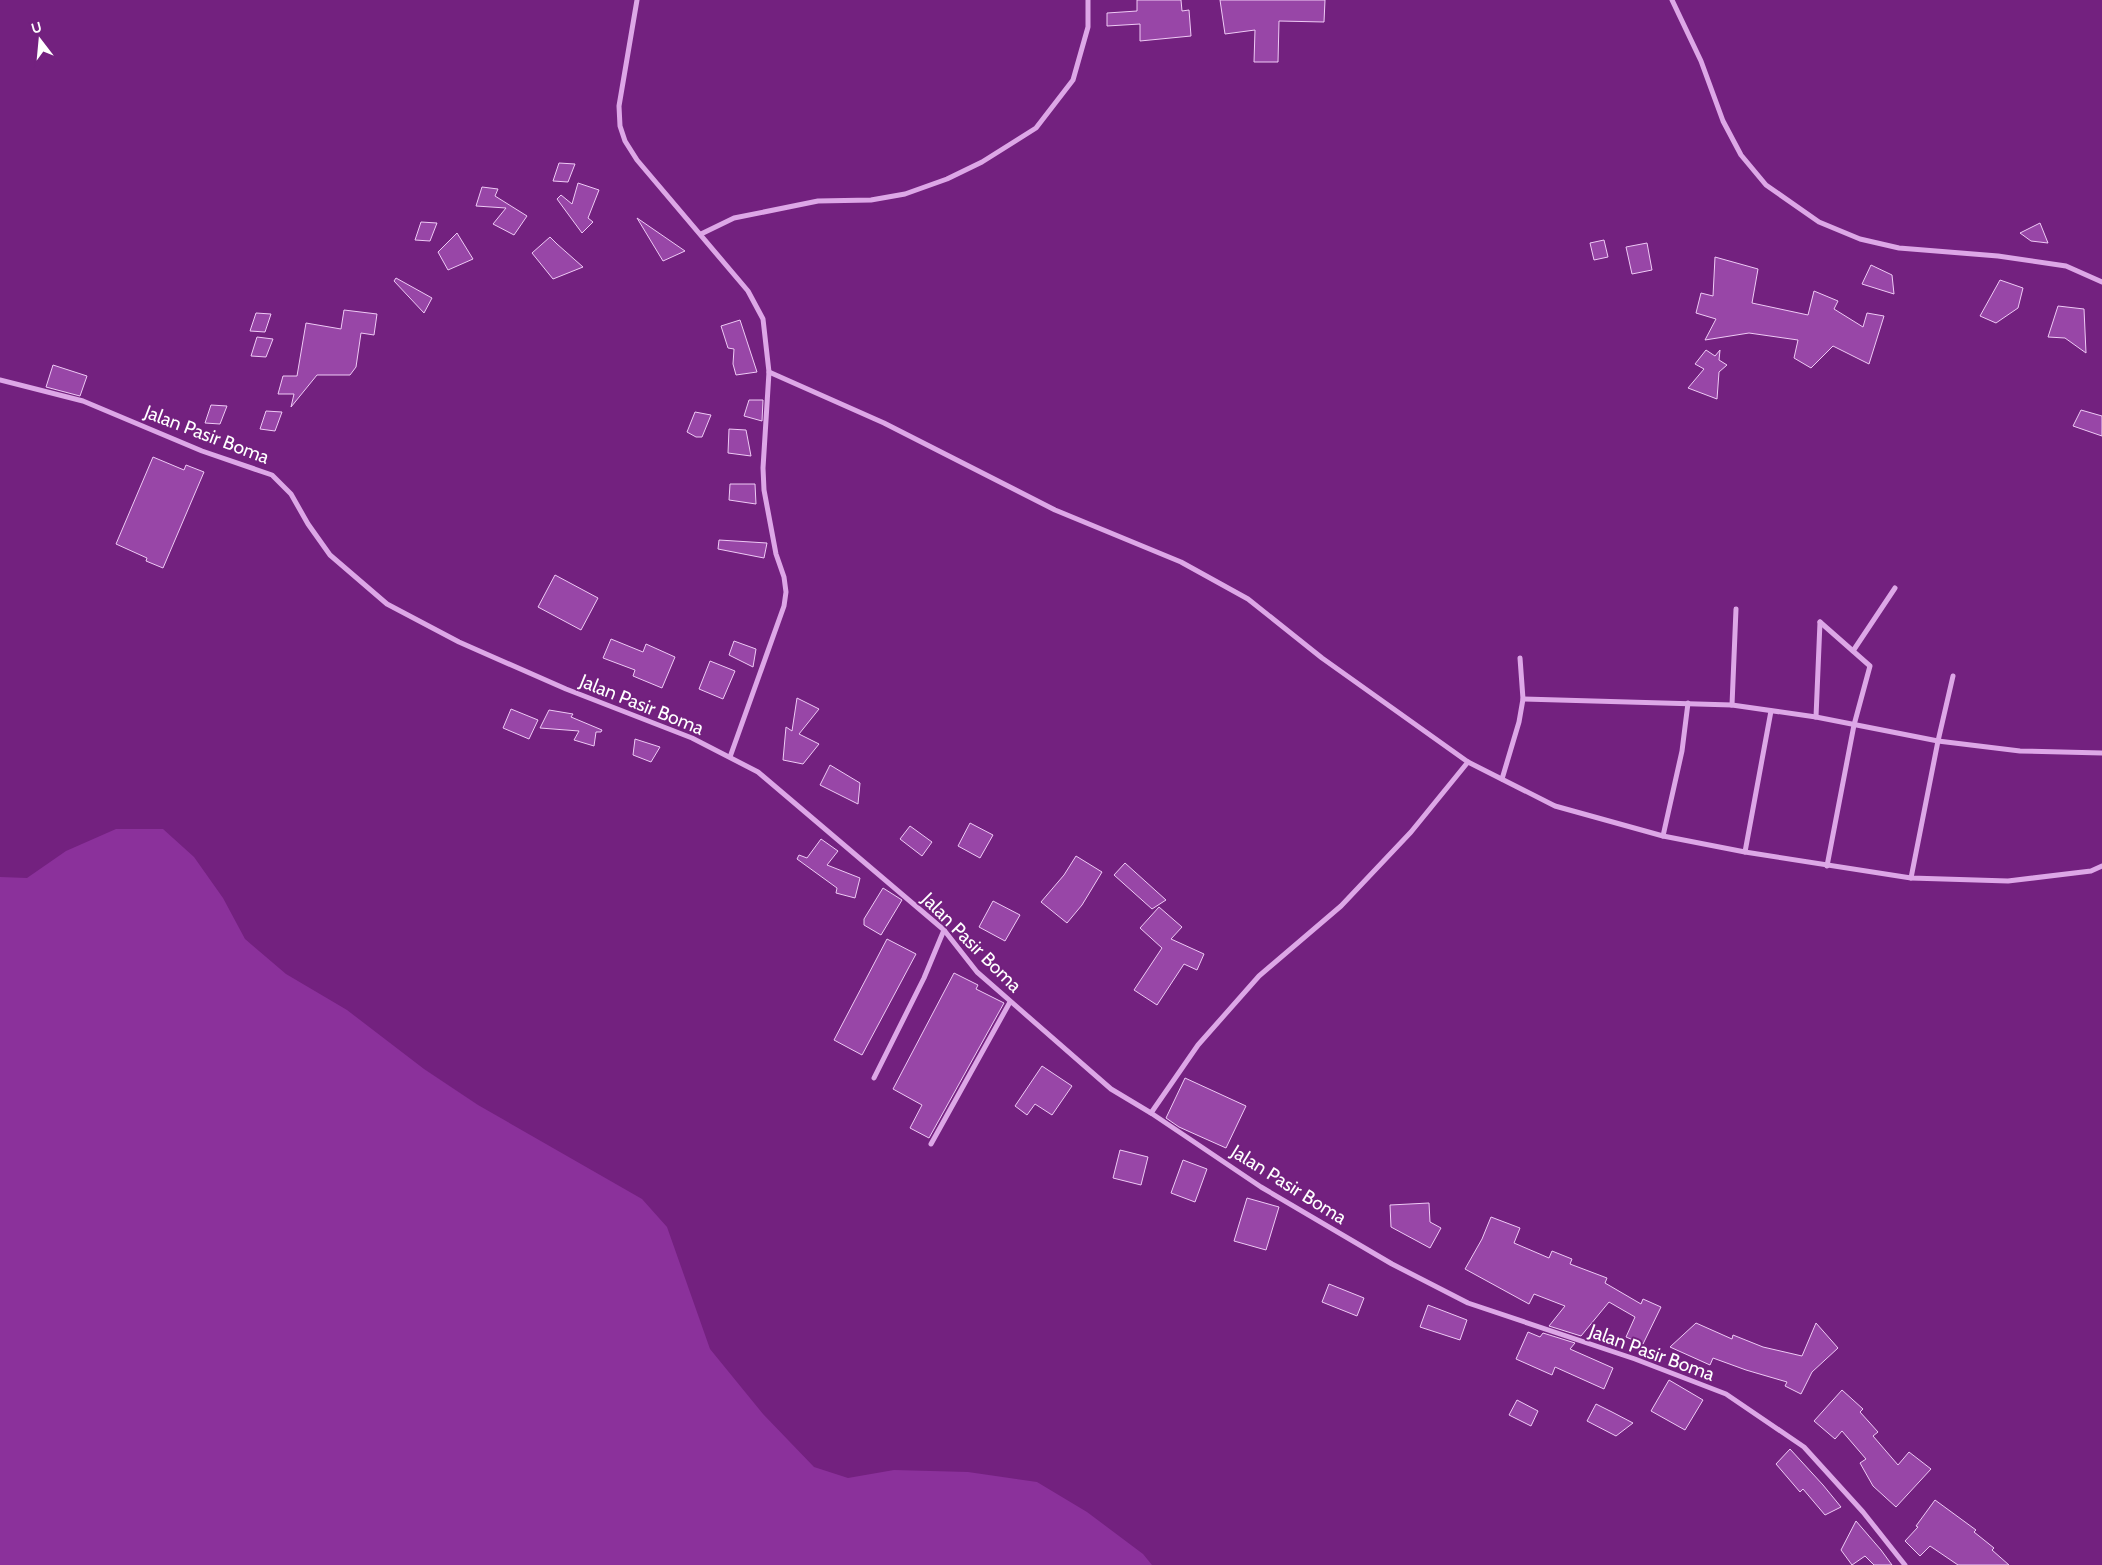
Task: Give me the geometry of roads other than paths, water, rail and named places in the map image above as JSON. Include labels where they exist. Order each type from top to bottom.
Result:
[{"type":"street","points":[[637,0],[619,106],[620,126],[624,141],[637,160],[702,234],[748,291],[763,319],[769,372],[763,468],[764,490],[769,523],[786,592],[784,606],[730,757]]},
{"type":"street","points":[[702,234],[734,218],[818,201],[871,200],[905,194],[947,179],[982,162],[1036,128],[1073,80],[1088,27],[1088,0]]},
{"type":"street","points":[[1672,0],[1701,61],[1723,121],[1742,155],[1766,185],[1819,222],[1860,239],[1899,248],[1998,256],[2066,266],[2102,282]]},
{"type":"street","points":[[769,372],[884,423],[1055,510],[1181,562],[1248,599],[1322,658],[1468,762],[1555,806],[1663,836],[1827,866],[1911,878],[2008,881],[2091,872],[2102,866]]},
{"type":"street","name":"Jalan Pasir Boma","points":[[0,380],[83,401],[202,451],[272,475],[291,494],[308,524],[330,555],[387,604],[459,642],[566,690],[692,738],[758,772],[944,930],[977,972],[1111,1089],[1151,1113],[1261,1187],[1392,1264],[1468,1303],[1635,1359],[1726,1394],[1804,1447],[1863,1512],[1905,1565]]},
{"type":"street","points":[[1853,651],[1895,588]]},
{"type":"street","points":[[1732,706],[1736,609]]},
{"type":"street","points":[[1816,716],[1820,622],[1870,666],[1854,725],[1827,866]]},
{"type":"street","points":[[1502,779],[1519,722],[1523,699],[1520,658]]},
{"type":"street","points":[[1911,878],[1938,741],[1954,676]]},
{"type":"street","points":[[1523,699],[1732,706],[1816,716],[1938,741],[2020,751],[2102,754]]},
{"type":"street","points":[[1663,836],[1682,751],[1688,704]]},
{"type":"street","points":[[1745,852],[1771,711]]},
{"type":"street","points":[[1151,1113],[1198,1045],[1260,976],[1341,906],[1410,832],[1468,762]]},
{"type":"street","points":[[874,1078],[924,978],[944,930]]},
{"type":"street","points":[[930,1144],[1010,1002]]}]
